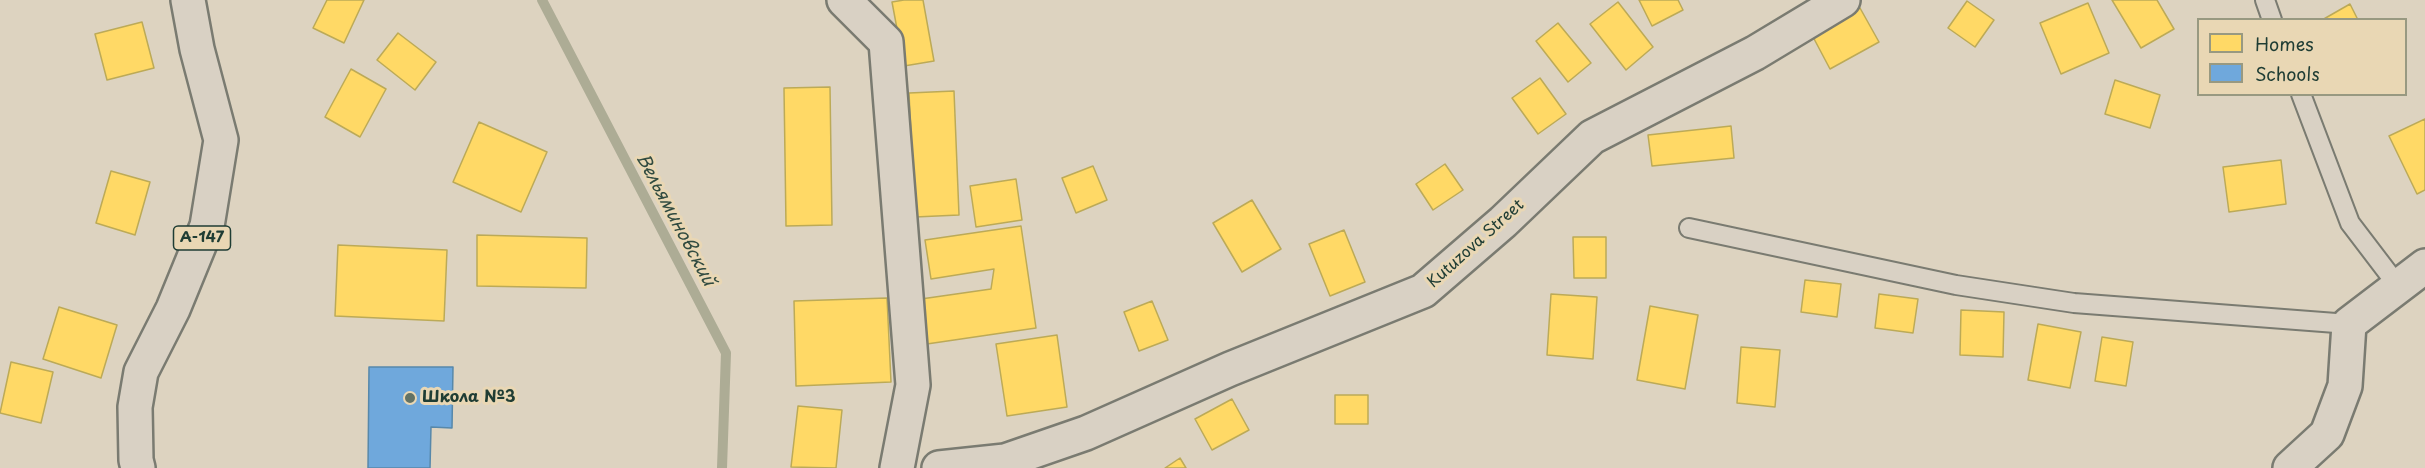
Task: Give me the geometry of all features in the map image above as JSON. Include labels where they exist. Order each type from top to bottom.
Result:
[{"type":"main road","name":"А-147","points":[[138,468],[135,407],[141,372],[174,309],[207,226],[221,140],[197,49],[188,0]]},
{"type":"main road","points":[[844,0],[886,42],[913,385],[897,468]]},
{"type":"main road","name":"Kutuzova Street","points":[[939,468],[1005,461],[1086,433],[1230,369],[1423,291],[1503,222],[1592,137],[1755,53],[1843,0]]},
{"type":"main road","points":[[2290,468],[2327,434],[2345,386],[2349,324],[2425,266]]},
{"type":"lane","points":[[2265,0],[2271,18]]},
{"type":"lane","points":[[2302,96],[2350,223],[2398,286]]},
{"type":"lane","points":[[1689,228],[1956,285],[2073,303],[2349,324]]},
{"type":"building: Homes","points":[[327,0],[364,0],[344,43],[313,28]]},
{"type":"building: Homes","points":[[923,0],[934,61],[904,66],[892,2]]},
{"type":"building: Homes","points":[[1639,0],[1678,0],[1683,10],[1652,26]]},
{"type":"building: Homes","points":[[2112,0],[2157,0],[2174,29],[2141,48]]},
{"type":"building: Homes","points":[[1967,1],[1994,20],[1975,47],[1948,28]]},
{"type":"building: Homes","points":[[1618,2],[1653,47],[1626,70],[1590,24]]},
{"type":"building: Homes","points":[[2088,3],[2109,53],[2061,74],[2040,23]]},
{"type":"building: Homes","points":[[2350,4],[2357,18],[2326,18]]},
{"type":"building: Homes","points":[[1860,8],[1879,42],[1830,69],[1812,35]]},
{"type":"building: Homes","points":[[142,22],[154,68],[107,80],[95,34]]},
{"type":"building: Homes","points":[[1558,23],[1591,63],[1568,82],[1536,41]]},
{"type":"building: Homes","points":[[398,33],[436,62],[415,90],[377,60]]},
{"type":"building: Homes","points":[[351,69],[386,89],[360,137],[325,117]]},
{"type":"building: Homes","points":[[1540,78],[1566,114],[1538,134],[1512,98]]},
{"type":"building: Homes","points":[[2115,80],[2160,95],[2150,128],[2105,114]]},
{"type":"building: Homes","points":[[830,87],[832,225],[786,226],[784,88]]},
{"type":"building: Homes","points":[[954,91],[959,215],[915,217],[909,93]]},
{"type":"building: Homes","points":[[2425,119],[2425,190],[2417,194],[2389,136]]},
{"type":"building: Homes","points":[[479,122],[547,152],[521,212],[453,182]]},
{"type":"building: Homes","points":[[1731,126],[1734,158],[1652,166],[1648,135]]},
{"type":"building: Homes","points":[[2281,160],[2286,204],[2229,212],[2223,167]]},
{"type":"building: Homes","points":[[1445,164],[1463,190],[1433,210],[1416,184]]},
{"type":"building: Homes","points":[[1093,166],[1107,200],[1076,213],[1062,178]]},
{"type":"building: Homes","points":[[111,171],[150,182],[135,235],[96,223]]},
{"type":"building: Homes","points":[[1016,179],[1022,220],[976,227],[970,186]]},
{"type":"building: Homes","points":[[1252,200],[1281,249],[1242,272],[1213,223]]},
{"type":"building: Homes","points":[[1021,226],[1036,328],[920,345],[914,300],[991,289],[994,269],[931,279],[925,240]]},
{"type":"building: Homes","points":[[1344,230],[1365,282],[1330,296],[1309,244]]},
{"type":"building: Homes","points":[[477,235],[587,238],[586,288],[477,286]]},
{"type":"building: Homes","points":[[1573,237],[1606,237],[1606,278],[1574,278]]},
{"type":"building: Homes","points":[[338,245],[447,250],[444,321],[335,316]]},
{"type":"building: Homes","points":[[1805,280],[1841,284],[1837,317],[1801,312]]},
{"type":"building: Homes","points":[[1551,294],[1597,297],[1593,359],[1547,355]]},
{"type":"building: Homes","points":[[1879,294],[1918,299],[1913,333],[1875,328]]},
{"type":"building: Homes","points":[[887,298],[891,382],[796,386],[794,301]]},
{"type":"building: Homes","points":[[1152,301],[1168,340],[1139,351],[1124,312]]},
{"type":"building: Homes","points":[[1650,306],[1698,315],[1685,389],[1637,380]]},
{"type":"building: Homes","points":[[59,307],[117,325],[101,378],[43,359]]},
{"type":"building: Homes","points":[[1961,310],[2004,312],[2003,357],[1960,355]]},
{"type":"building: Homes","points":[[2038,324],[2081,332],[2070,388],[2028,380]]},
{"type":"building: Homes","points":[[1057,335],[1067,407],[1007,416],[996,344]]},
{"type":"building: Homes","points":[[2102,337],[2133,342],[2126,386],[2095,381]]},
{"type":"building: Homes","points":[[1741,347],[1780,350],[1775,407],[1737,403]]},
{"type":"building: Homes","points":[[11,362],[53,372],[41,423],[0,413]]},
{"type":"building: Homes","points":[[1335,395],[1368,395],[1368,424],[1335,424]]},
{"type":"building: Homes","points":[[1232,399],[1249,430],[1212,450],[1195,419]]},
{"type":"building: Homes","points":[[798,406],[842,410],[836,468],[791,467]]},
{"type":"building: Homes","points":[[1180,458],[1186,468],[1165,468]]},
{"type":"building: Schools","name":"Школа №3","points":[[369,367],[453,367],[452,428],[431,427],[430,468],[368,468]]},
{"type":"waterway","name":"Вельяминовский","points":[[542,0],[726,353],[722,468]]},
{"type":"place","name":"Школа №3","points":[[410,398]]}]
